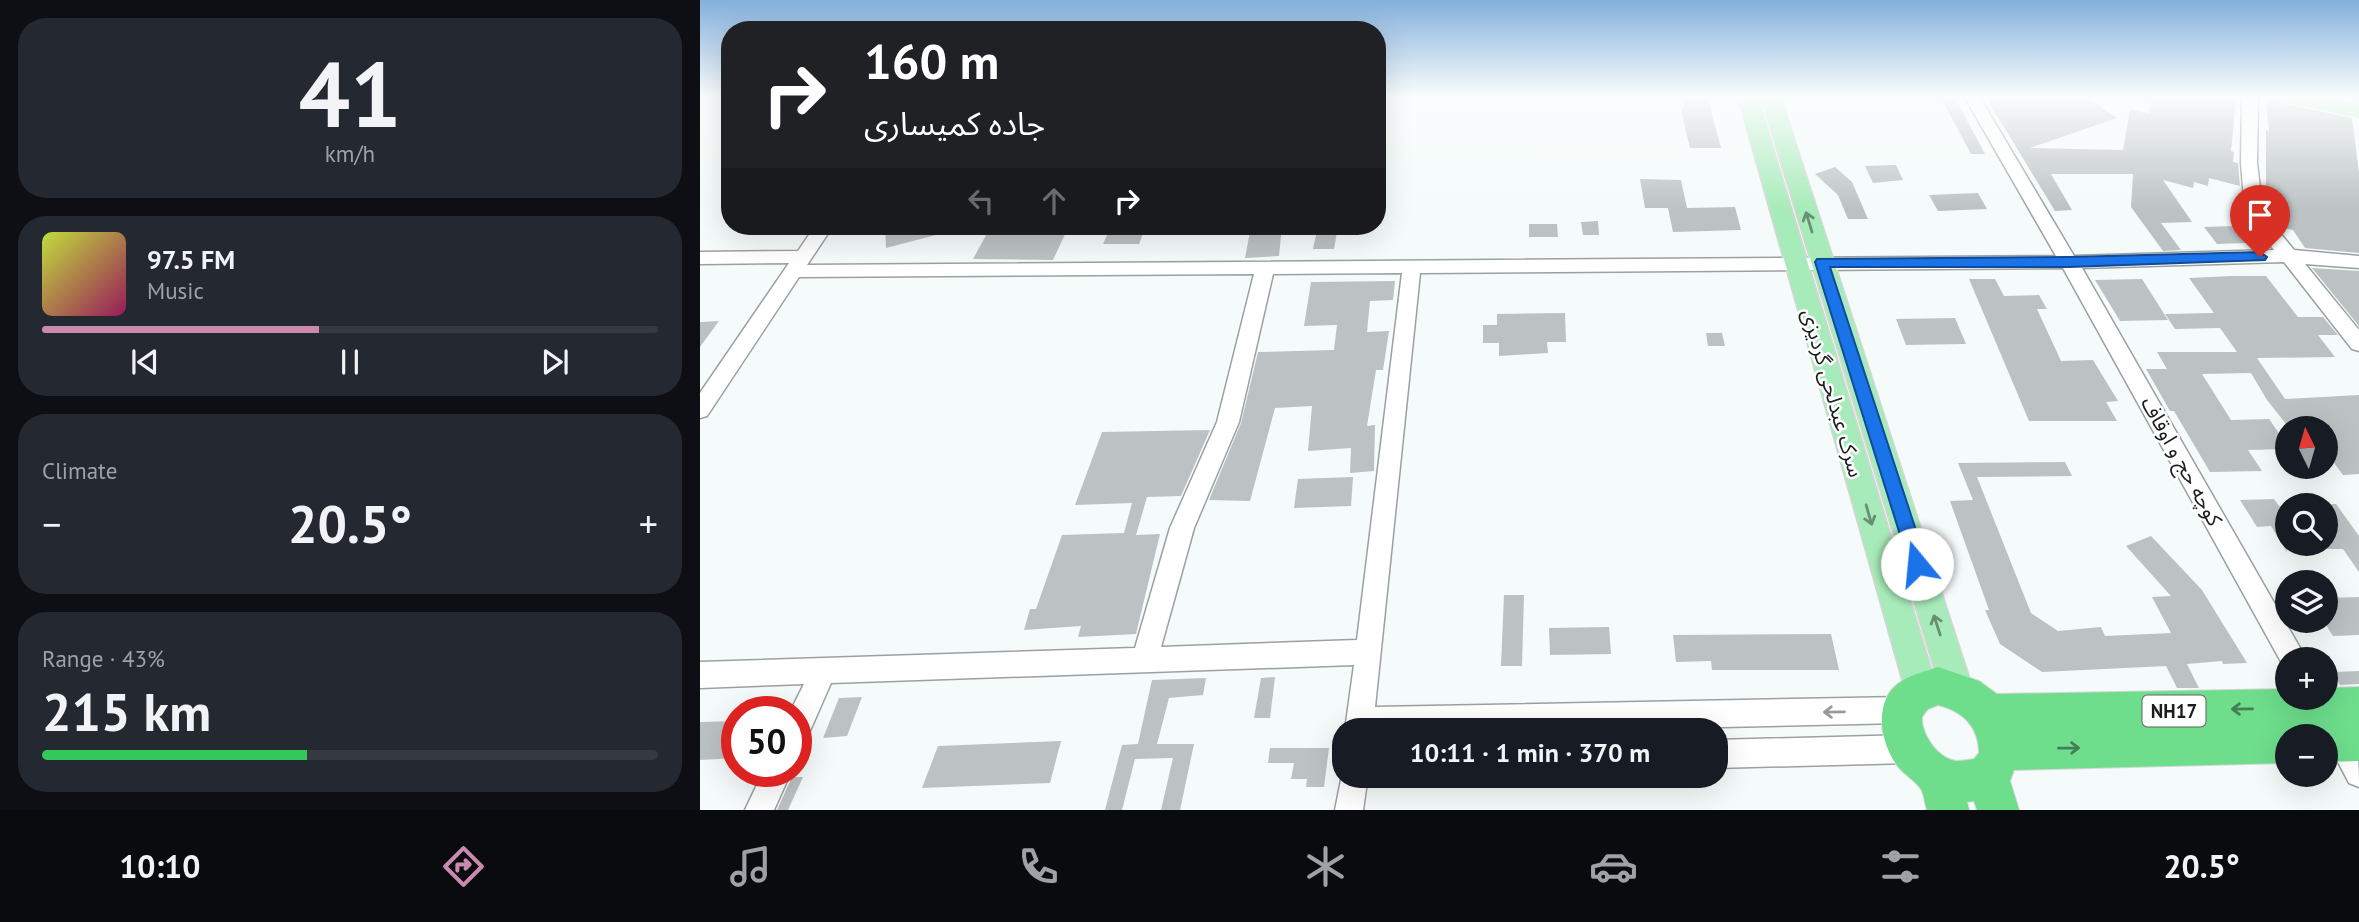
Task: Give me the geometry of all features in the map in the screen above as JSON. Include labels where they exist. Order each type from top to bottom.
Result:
[{"type":"highway","points":[[1931,778],[1900,723],[1965,734]]},
{"type":"highway","name":"NH17","points":[[1965,734],[2340,730]]},
{"type":"highway","name":"NH17","points":[[1965,734],[2275,743]]},
{"type":"highway","name":"NH17","points":[[1931,778],[1973,782],[1965,734]]},
{"type":"main road","name":"سرک عبدلحی گردیزی","points":[[1758,134],[1795,262],[1965,734]]},
{"type":"main road","points":[[1782,134],[1965,734]]},
{"type":"street","name":"کوچه حج و اوقاف","points":[[1993,134],[2287,647]]},
{"type":"street","points":[[2249,134],[2249,163],[2254,213],[2359,344]]},
{"type":"street","points":[[700,410],[818,235]]},
{"type":"street","points":[[700,258],[799,264],[1265,267],[2069,262],[2287,256],[2359,262]]},
{"type":"street","points":[[1361,718],[1412,265]]},
{"type":"street","points":[[1145,659],[1182,528],[1228,422],[1265,267]]},
{"type":"street","points":[[700,374],[726,372]]},
{"type":"street","points":[[700,675],[1368,652]]},
{"type":"street","points":[[812,696],[824,670]]},
{"type":"street","points":[[1728,730],[1965,734]]},
{"type":"street","points":[[1728,755],[1931,778]]},
{"type":"street","points":[[760,810],[770,787]]},
{"type":"street","points":[[1349,810],[1352,788]]},
{"type":"building","points":[[1687,134],[1717,134],[1721,148],[1690,148]]},
{"type":"building","points":[[1960,134],[1974,134],[1985,154],[1971,154]]},
{"type":"building","points":[[2008,134],[2071,134],[2030,148],[2123,150],[2126,134],[2233,134],[2231,151],[2234,152],[2233,162],[2238,163],[2240,186],[2209,178],[2208,186],[2194,182],[2193,188],[2163,180],[2192,222],[2161,223],[2181,250],[2163,251],[2131,207],[2133,174],[2051,174],[2072,210],[2055,211]]},
{"type":"building","points":[[2266,134],[2354,134],[2359,173],[2359,253],[2305,248],[2293,230],[2279,227],[2266,211]]},
{"type":"building","points":[[1896,165],[1903,180],[1873,183],[1865,166]]},
{"type":"building","points":[[1835,167],[1852,182],[1868,219],[1848,219],[1838,195],[1815,174]]},
{"type":"building","points":[[1640,179],[1681,180],[1687,208],[1735,207],[1741,230],[1673,232],[1668,208],[1645,208]]},
{"type":"building","points":[[1978,193],[1987,209],[1938,211],[1929,195]]},
{"type":"building","points":[[1598,221],[1599,235],[1583,235],[1581,222]]},
{"type":"building","points":[[1529,224],[1557,224],[1558,237],[1529,237]]},
{"type":"building","points":[[2233,226],[2246,243],[2217,244],[2204,227]]},
{"type":"building","points":[[885,235],[936,235],[886,248]]},
{"type":"building","points":[[986,235],[1065,235],[1053,260],[973,259]]},
{"type":"building","points":[[1107,235],[1142,235],[1139,244],[1103,244]]},
{"type":"building","points":[[1249,235],[1281,235],[1279,256],[1245,258]]},
{"type":"building","points":[[1316,235],[1336,235],[1334,249],[1313,249]]},
{"type":"building","points":[[2312,268],[2359,271],[2359,326]]},
{"type":"building","points":[[2266,276],[2298,317],[2323,317],[2338,335],[2318,335],[2335,357],[2257,358],[2285,399],[2359,395],[2359,474],[2343,475],[2338,468],[2338,416],[2280,416],[2251,373],[2202,374],[2231,420],[2269,419],[2275,428],[2275,449],[2248,450],[2262,471],[2210,472],[2146,369],[2167,369],[2157,352],[2237,352],[2220,328],[2175,329],[2165,314],[2214,313],[2189,278]]},
{"type":"building","points":[[1969,279],[1995,279],[2004,296],[2039,295],[2047,309],[2037,309],[2061,361],[2093,360],[2118,401],[2106,402],[2117,421],[2029,421]]},
{"type":"building","points":[[2142,279],[2168,320],[2120,321],[2095,280]]},
{"type":"building","points":[[1395,281],[1393,300],[1370,301],[1367,332],[1389,331],[1383,370],[1376,370],[1367,426],[1375,425],[1374,471],[1350,473],[1351,448],[1308,451],[1312,406],[1275,408],[1250,501],[1209,500],[1241,423],[1258,352],[1334,350],[1337,325],[1304,326],[1311,282]]},
{"type":"building","points":[[1565,313],[1566,342],[1547,342],[1548,353],[1499,356],[1499,343],[1483,343],[1483,325],[1497,325],[1497,314]]},
{"type":"building","points":[[1955,318],[1966,344],[1906,345],[1896,319]]},
{"type":"building","points":[[719,321],[700,347],[700,322]]},
{"type":"building","points":[[1706,333],[1722,333],[1725,346],[1708,346]]},
{"type":"building","points":[[1210,430],[1181,496],[1147,497],[1136,535],[1160,534],[1136,634],[1078,637],[1081,626],[1024,630],[1030,609],[1036,609],[1062,535],[1124,533],[1132,503],[1075,505],[1102,432]]},
{"type":"building","points":[[2065,462],[2072,476],[1977,477],[2031,613],[2058,631],[2101,627],[2105,636],[2171,633],[2152,597],[2171,596],[2126,546],[2151,536],[2202,590],[2247,663],[2223,664],[2222,661],[2187,664],[2199,688],[2177,688],[2166,666],[2042,672],[2000,644],[1985,610],[1989,610],[1950,501],[1973,500],[1958,463]]},
{"type":"building","points":[[1353,477],[1351,506],[1294,508],[1298,479]]},
{"type":"building","points":[[2274,499],[2275,532],[2271,526],[2257,527],[2240,500]]},
{"type":"building","points":[[2338,507],[2359,536],[2359,572],[2343,549],[2338,549]]},
{"type":"building","points":[[1504,595],[1524,595],[1522,666],[1501,666]]},
{"type":"building","points":[[2359,597],[2359,635],[2333,636],[2331,633],[2338,633],[2338,598]]},
{"type":"building","points":[[1609,627],[1611,654],[1550,655],[1549,628]]},
{"type":"building","points":[[1831,634],[1839,670],[1712,670],[1711,661],[1676,662],[1673,635]]},
{"type":"building","points":[[2359,671],[2359,684],[2340,685],[2338,672]]},
{"type":"building","points":[[1275,677],[1270,718],[1254,718],[1261,678]]},
{"type":"building","points":[[1206,678],[1203,695],[1169,698],[1157,744],[1194,744],[1180,810],[1161,810],[1173,758],[1135,759],[1122,810],[1105,810],[1122,745],[1138,744],[1152,680]]},
{"type":"building","points":[[862,697],[847,736],[823,738],[839,698]]},
{"type":"building","points":[[721,721],[721,759],[700,760],[700,722]]},
{"type":"building","points":[[1061,741],[1050,783],[922,788],[938,746]]},
{"type":"building","points":[[1270,748],[1329,748],[1324,787],[1306,787],[1307,779],[1291,779],[1294,763],[1268,763]]},
{"type":"building","points":[[787,787],[798,787],[788,810],[777,810]]},
{"type":"route","points":[[1917,564],[1822,262],[2069,262],[2260,257]]}]
